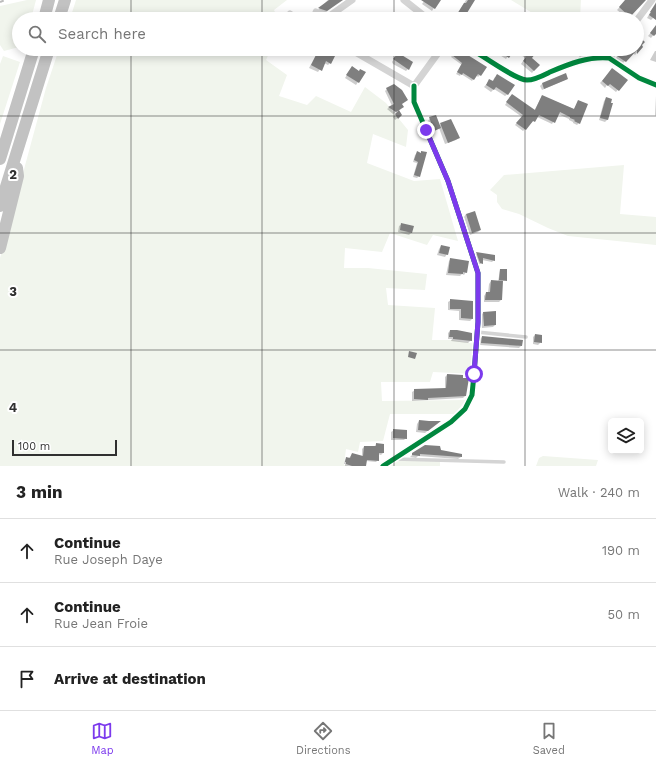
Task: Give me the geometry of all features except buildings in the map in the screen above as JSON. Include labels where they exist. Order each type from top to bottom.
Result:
[{"type":"highway","points":[[46,12],[49,0]]},
{"type":"highway","points":[[61,12],[65,0]]},
{"type":"highway","points":[[0,159],[32,56]]},
{"type":"highway","points":[[0,206],[47,56]]},
{"type":"highway","points":[[0,248],[18,176],[17,153]]},
{"type":"street","points":[[336,12],[352,0]]},
{"type":"street","points":[[404,0],[419,12]]},
{"type":"street","points":[[643,12],[652,0]]},
{"type":"street","points":[[362,56],[414,86]]},
{"type":"street","points":[[383,466],[451,422],[464,409],[472,395],[477,332],[478,273],[448,181],[414,102],[414,86],[436,56]]},
{"type":"street","points":[[483,56],[518,78],[528,80],[539,77],[573,62],[596,58],[609,58],[639,78],[656,85]]},
{"type":"lane","points":[[477,332],[526,337]]},
{"type":"lane","points":[[394,459],[504,462]]},
{"type":"shaded area","points":[[27,0],[36,0],[33,12],[12,12],[12,49],[4,51],[0,45],[0,6]]},
{"type":"shaded area","points":[[76,0],[287,0],[274,10],[275,12],[72,12]]},
{"type":"shaded area","points":[[511,0],[581,0],[580,12],[531,12]]},
{"type":"shaded area","points":[[3,56],[20,62],[0,124],[0,64]]},
{"type":"shaded area","points":[[57,56],[268,56],[266,60],[287,75],[279,96],[307,105],[316,96],[351,112],[365,87],[386,103],[408,130],[406,147],[373,134],[367,163],[414,181],[440,179],[458,241],[433,235],[427,245],[390,233],[382,252],[345,248],[344,268],[368,268],[427,274],[425,290],[386,288],[388,305],[435,308],[432,340],[452,340],[476,344],[474,374],[433,372],[430,382],[381,382],[382,401],[466,400],[455,414],[390,414],[383,441],[360,442],[358,452],[346,449],[344,465],[349,466],[0,466],[0,258],[46,88]]},
{"type":"shaded area","points":[[624,165],[620,214],[656,217],[656,245],[568,236],[519,214],[502,209],[497,202],[497,195],[490,190],[504,175]]},
{"type":"shaded area","points":[[543,456],[598,460],[596,466],[536,466],[539,458]]},
{"type":"shaded area","points":[[394,459],[440,460],[440,466],[384,466]]},
{"type":"railway","points":[[0,2],[5,0]]},
{"type":"cycle path","points":[[482,56],[515,76],[527,80],[536,78],[579,61],[594,58],[609,58],[639,78],[656,85]]},
{"type":"cycle path","points":[[383,466],[451,422],[465,409],[472,395],[474,374],[478,322],[478,273],[448,181],[414,102],[414,86]]},
{"type":"route","points":[[426,130],[448,181],[478,273],[478,322],[474,374]]}]
